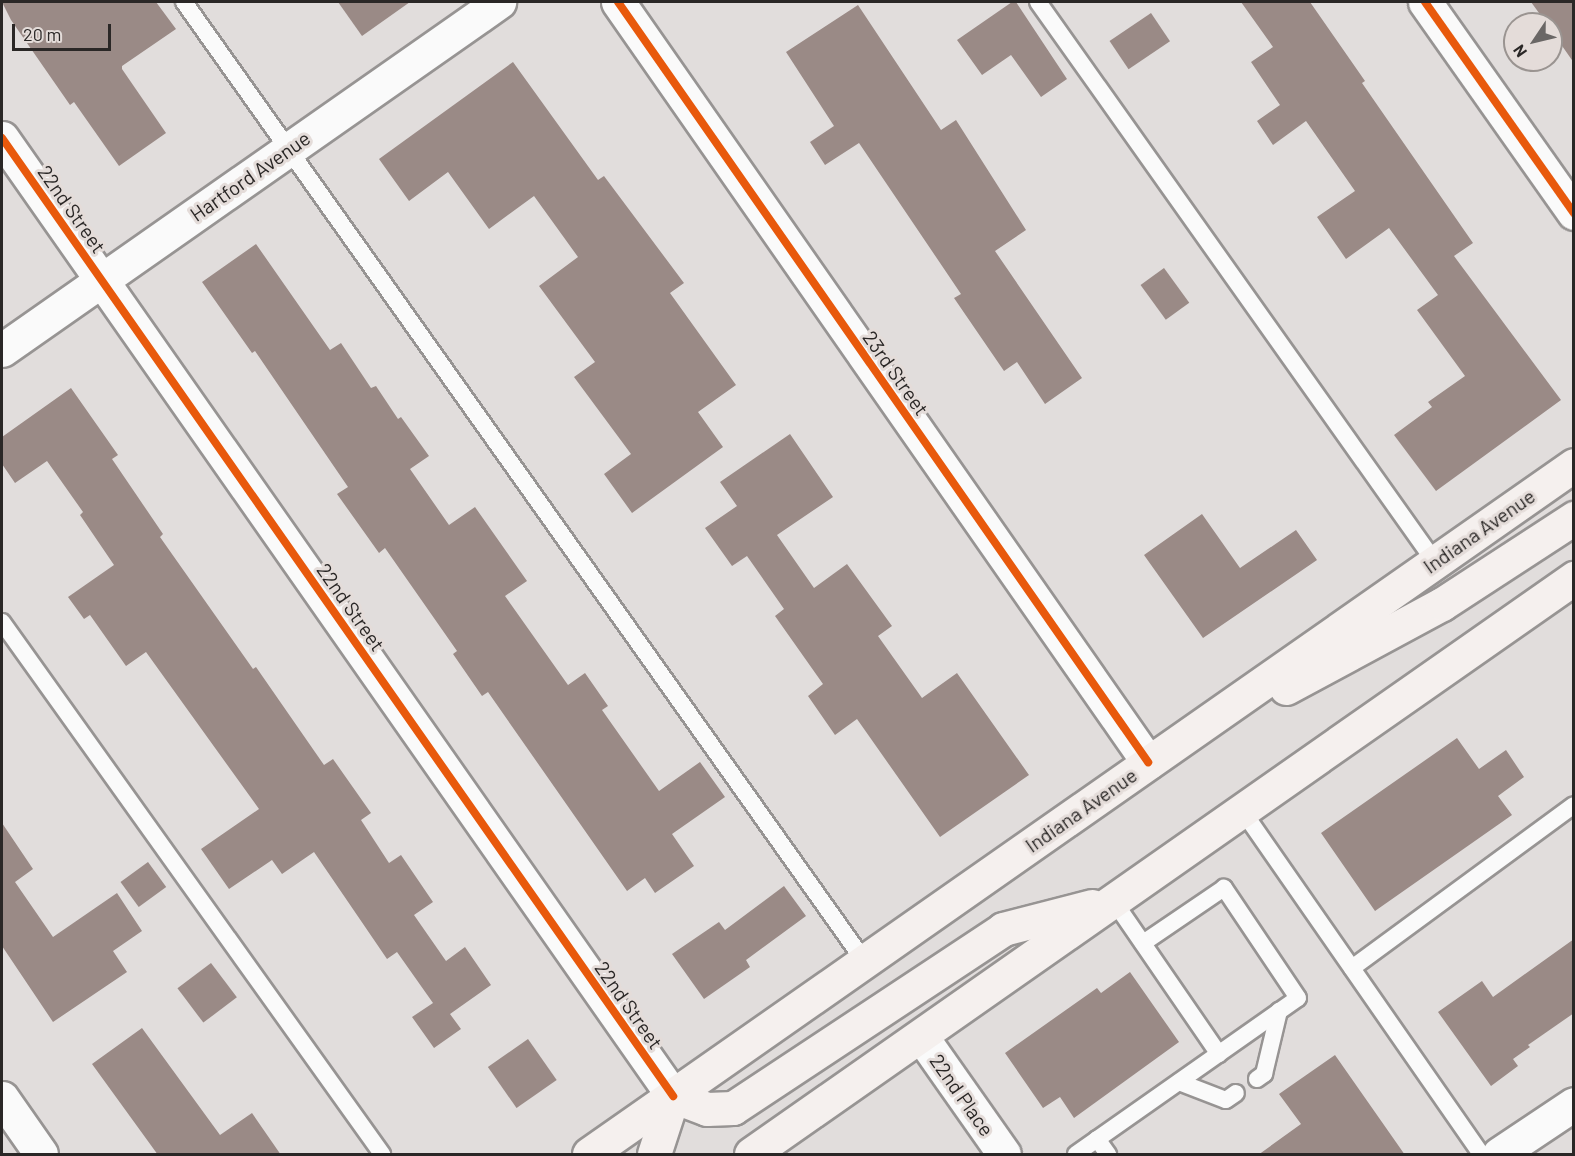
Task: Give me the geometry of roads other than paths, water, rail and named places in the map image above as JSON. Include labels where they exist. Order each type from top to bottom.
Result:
[{"type":"main road","name":"Indiana Avenue","points":[[589,1155],[1574,465]]},
{"type":"main road","points":[[1148,762],[1442,604],[1574,518]]},
{"type":"main road","points":[[751,1155],[1574,578]]},
{"type":"main road","points":[[654,1155],[673,1096],[707,1109],[733,1108],[1002,929],[1113,900]]},
{"type":"street","name":"Hartford Avenue","points":[[2,350],[499,2]]},
{"type":"street","name":"23rd Street","points":[[618,2],[1148,762]]},
{"type":"street","points":[[1425,2],[1574,213]]},
{"type":"street","name":"22nd Street","points":[[2,138],[673,1096]]},
{"type":"street","name":"22nd Place","points":[[921,1036],[1004,1155]]},
{"type":"street","points":[[2,1098],[41,1155]]},
{"type":"street","points":[[1499,1155],[1574,1104]]},
{"type":"lane","points":[[184,2],[865,962]]},
{"type":"lane","points":[[1038,2],[1435,562]]},
{"type":"lane","points":[[2,622],[382,1155]]},
{"type":"lane","points":[[1352,968],[1574,805]]},
{"type":"lane","points":[[1242,810],[1481,1155]]},
{"type":"lane","points":[[1076,1155],[1298,998],[1224,888],[1143,943]]},
{"type":"lane","points":[[1113,900],[1219,1054]]},
{"type":"lane","points":[[1257,1079],[1264,1074],[1279,1011]]},
{"type":"lane","points":[[1179,1082],[1226,1100],[1236,1094]]},
{"type":"lane","points":[[1097,1139],[1107,1155]]}]
